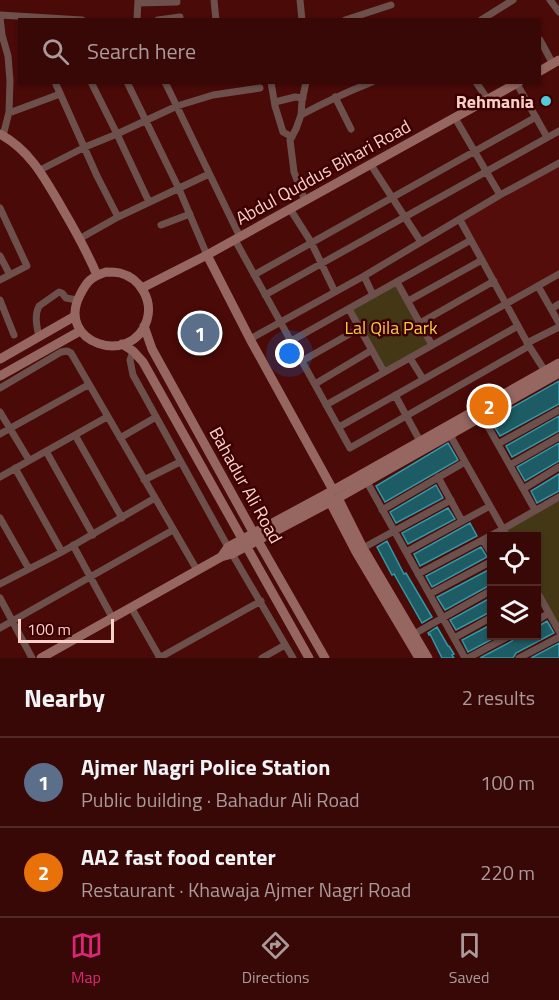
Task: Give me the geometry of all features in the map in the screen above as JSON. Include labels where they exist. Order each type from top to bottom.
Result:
[{"type":"street","points":[[214,0],[216,18]]},
{"type":"street","points":[[300,0],[302,18]]},
{"type":"street","points":[[484,18],[513,0]]},
{"type":"street","points":[[550,0],[558,9]]},
{"type":"street","points":[[137,18],[138,2],[177,1],[180,18]]},
{"type":"street","points":[[356,18],[391,5]]},
{"type":"street","points":[[36,18],[0,16],[3,48],[8,56],[10,85],[9,113],[1,135],[16,145],[40,170],[97,275]]},
{"type":"street","points":[[541,41],[556,62],[541,70]]},
{"type":"street","points":[[0,83],[10,85]]},
{"type":"street","points":[[56,84],[118,217]]},
{"type":"street","points":[[92,84],[149,202]]},
{"type":"street","points":[[128,84],[207,255],[250,339],[363,548],[428,658]]},
{"type":"street","points":[[166,84],[254,274],[350,448],[559,325],[538,286]]},
{"type":"street","points":[[271,84],[283,132],[292,137]]},
{"type":"street","points":[[305,201],[294,172],[290,140],[301,115],[306,84]]},
{"type":"street","points":[[477,84],[488,100]]},
{"type":"street","name":"Abdul Quddus Bihari Road","points":[[142,288],[207,255],[516,84]]},
{"type":"street","points":[[519,84],[547,137]]},
{"type":"street","points":[[301,115],[357,85]]},
{"type":"street","points":[[40,170],[177,106],[213,95],[260,88]]},
{"type":"street","points":[[9,113],[60,94]]},
{"type":"street","points":[[275,102],[295,97],[303,98]]},
{"type":"street","points":[[335,97],[351,129]]},
{"type":"street","points":[[254,274],[536,117]]},
{"type":"street","points":[[455,118],[500,195]]},
{"type":"street","points":[[265,295],[559,131]]},
{"type":"street","points":[[250,339],[559,163]]},
{"type":"street","points":[[370,165],[421,242]]},
{"type":"street","points":[[79,239],[118,217],[209,174]]},
{"type":"street","points":[[0,208],[27,264],[26,267],[0,280]]},
{"type":"street","points":[[290,209],[311,242],[335,292]]},
{"type":"street","points":[[161,225],[190,214]]},
{"type":"street","points":[[460,220],[528,345],[545,370]]},
{"type":"street","points":[[291,341],[471,240]]},
{"type":"street","points":[[0,256],[10,275]]},
{"type":"street","points":[[408,301],[482,261]]},
{"type":"street","points":[[119,272],[131,278],[142,288],[147,300],[147,321],[141,333],[130,342],[105,347],[86,338],[80,331],[75,316],[77,300],[84,287],[97,275],[119,272]]},
{"type":"street","points":[[326,405],[559,274]]},
{"type":"street","points":[[364,276],[373,295]]},
{"type":"street","points":[[420,323],[494,281]]},
{"type":"street","points":[[397,282],[432,345]]},
{"type":"street","points":[[39,337],[36,318],[39,306],[59,292],[66,298],[77,300]]},
{"type":"street","points":[[0,300],[14,335]]},
{"type":"street","points":[[551,309],[559,304]]},
{"type":"street","points":[[349,309],[384,372]]},
{"type":"street","points":[[0,359],[75,316]]},
{"type":"street","name":"Bahadur Ali Road","points":[[144,326],[152,349],[325,658]]},
{"type":"street","points":[[339,427],[518,326]]},
{"type":"street","points":[[302,361],[360,328]]},
{"type":"street","points":[[0,376],[80,331]]},
{"type":"street","name":"Bahadur Ali Road","points":[[122,344],[133,351],[143,362],[309,658]]},
{"type":"street","points":[[315,384],[372,350]]},
{"type":"street","points":[[0,388],[63,351],[71,353],[196,570]]},
{"type":"street","points":[[133,351],[130,360],[133,375],[180,462],[293,658]]},
{"type":"street","points":[[410,358],[423,380]]},
{"type":"street","points":[[334,496],[420,441],[559,363]]},
{"type":"street","points":[[44,657],[230,550],[334,496],[367,482],[559,373]]},
{"type":"street","points":[[0,434],[88,385]]},
{"type":"street","points":[[395,395],[420,441]]},
{"type":"street","points":[[498,444],[559,410]]},
{"type":"street","points":[[0,412],[29,460]]},
{"type":"street","points":[[482,416],[535,510]]},
{"type":"street","points":[[0,477],[107,417]]},
{"type":"street","points":[[120,438],[156,417]]},
{"type":"street","points":[[75,435],[122,518]]},
{"type":"street","points":[[450,435],[504,532]]},
{"type":"street","points":[[510,465],[559,437]]},
{"type":"street","points":[[46,451],[93,535]]},
{"type":"street","points":[[144,480],[180,462]]},
{"type":"street","points":[[382,510],[465,462]]},
{"type":"street","points":[[15,468],[62,552]]},
{"type":"street","points":[[523,489],[559,468]]},
{"type":"street","points":[[438,477],[462,521]]},
{"type":"street","points":[[367,482],[467,658],[501,640]]},
{"type":"street","points":[[334,496],[356,552],[419,658]]},
{"type":"street","points":[[418,574],[559,497]]},
{"type":"street","points":[[0,584],[93,535],[155,498]]},
{"type":"street","points":[[363,548],[451,500]]},
{"type":"street","points":[[406,552],[490,506]]},
{"type":"street","points":[[0,518],[29,569]]},
{"type":"street","points":[[0,628],[173,530]]},
{"type":"street","points":[[483,540],[487,547]]},
{"type":"street","points":[[74,545],[112,617]]},
{"type":"street","points":[[430,594],[487,564]]},
{"type":"street","points":[[414,634],[487,593]]},
{"type":"street","points":[[0,598],[32,658]]},
{"type":"street","points":[[541,599],[559,631]]},
{"type":"street","points":[[130,607],[159,658],[261,601]]},
{"type":"street","points":[[541,619],[549,614]]},
{"type":"street","points":[[454,638],[487,620]]},
{"type":"street","points":[[519,658],[559,637]]},
{"type":"street","points":[[262,658],[285,645]]},
{"type":"shaded area","points":[[559,166],[559,273],[506,303],[461,220]]},
{"type":"green space","name":"Lal Qila Park","points":[[397,282],[432,345],[384,372],[349,309]]},
{"type":"green space","points":[[559,497],[559,631],[541,597],[541,532],[505,532],[503,529]]},
{"type":"building","points":[[559,381],[559,404],[500,436],[490,420]]},
{"type":"building","points":[[559,416],[559,431],[512,457],[506,446]]},
{"type":"building","points":[[448,443],[458,460],[385,502],[376,486]]},
{"type":"building","points":[[559,443],[559,461],[525,481],[517,467]]},
{"type":"building","points":[[559,474],[559,491],[537,503],[531,491]]},
{"type":"building","points":[[436,485],[443,498],[396,523],[390,512]]},
{"type":"building","points":[[448,508],[455,519],[408,544],[402,533]]},
{"type":"building","points":[[470,523],[477,536],[420,566],[414,554]]},
{"type":"building","points":[[387,541],[404,574],[406,573],[432,617],[422,623],[377,547]]},
{"type":"building","points":[[481,547],[487,557],[432,587],[426,576]]},
{"type":"building","points":[[487,571],[487,587],[445,610],[437,597]]},
{"type":"building","points":[[487,600],[487,614],[456,630],[450,620]]},
{"type":"building","points":[[547,621],[554,633],[541,640],[541,625]]},
{"type":"building","points":[[437,627],[454,654],[452,655],[454,658],[442,658],[429,635],[428,633]]},
{"type":"building","points":[[487,627],[487,640],[490,640],[468,652],[462,640]]},
{"type":"building","points":[[541,640],[516,653],[513,658],[480,658],[512,641]]},
{"type":"building","points":[[559,643],[559,658],[531,658]]},
{"type":"place","name":"Rehmania","points":[[546,101]]},
{"type":"place","name":"Ajmer Nagri Police Station","points":[[200,333]]},
{"type":"place","name":"AA2 fast food center","points":[[489,406]]}]
